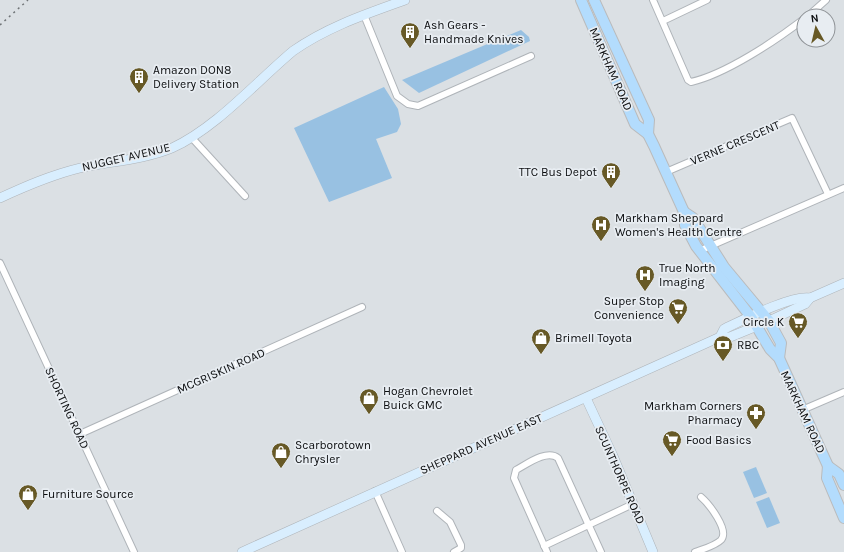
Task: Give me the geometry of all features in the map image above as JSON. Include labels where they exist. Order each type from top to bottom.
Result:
[{"type":"main road","name":"NUGGET AVENUE","points":[[0,198],[46,177],[79,168],[151,154],[170,148],[192,138],[292,51],[321,33],[404,0]]},
{"type":"main road","name":"MARKHAM ROAD","points":[[581,0],[636,124],[648,134],[666,172],[684,212],[685,224],[700,251],[751,317],[770,349],[779,358],[828,466],[839,474],[844,485]]},
{"type":"main road","name":"MARKHAM ROAD","points":[[594,0],[649,120],[648,134]]},
{"type":"main road","name":"MARKHAM ROAD","points":[[684,212],[693,218],[709,246],[724,267],[769,321],[781,343],[779,358]]},
{"type":"main road","name":"SHEPPARD AVENUE EAST","points":[[242,552],[720,337],[730,337],[769,321],[806,304],[810,298],[844,283]]},
{"type":"main road","name":"SHEPPARD AVENUE EAST","points":[[720,337],[724,329],[762,312],[801,296],[810,298]]},
{"type":"main road","name":"SCUNTHORPE ROAD","points":[[586,398],[634,504],[653,552]]},
{"type":"main road","name":"MARKHAM ROAD","points":[[828,466],[827,478],[843,515]]},
{"type":"street","points":[[653,0],[688,80],[691,82],[730,66],[757,51],[796,24]]},
{"type":"street","points":[[663,21],[706,0]]},
{"type":"street","points":[[817,8],[826,0]]},
{"type":"street","points":[[364,15],[397,96],[408,104],[418,106],[531,56]]},
{"type":"street","name":"VERNE CRESCENT","points":[[666,172],[792,118],[828,194]]},
{"type":"street","points":[[192,138],[245,196]]},
{"type":"street","points":[[700,251],[844,188]]},
{"type":"street","name":"SHORTING ROAD","points":[[0,263],[134,552]]},
{"type":"street","name":"MCGRISKIN ROAD","points":[[80,434],[362,307]]},
{"type":"street","points":[[802,410],[844,392]]},
{"type":"street","points":[[547,552],[514,478],[514,473],[516,470],[548,455],[554,455],[558,458],[601,552]]},
{"type":"street","points":[[375,491],[402,552]]},
{"type":"street","points":[[695,552],[720,541],[723,536],[723,530],[711,506],[701,497]]},
{"type":"street","points":[[544,546],[634,504]]},
{"type":"street","points":[[437,511],[450,522],[461,545],[461,548],[454,552]]},
{"type":"shaded area","points":[[521,30],[529,37],[530,41],[419,93],[402,80]]},
{"type":"shaded area","points":[[384,87],[398,109],[401,124],[397,132],[376,139],[392,178],[329,202],[294,128]]},
{"type":"shaded area","points":[[756,467],[767,493],[754,498],[743,472]]},
{"type":"shaded area","points":[[769,497],[780,523],[767,528],[756,502]]},
{"type":"railway","points":[[0,25],[28,0]]},
{"type":"place","name":"Ash Gears - Handmade Knives","points":[[410,49]]},
{"type":"place","name":"Amazon DON8 Delivery Station","points":[[139,94]]},
{"type":"place","name":"TTC Bus Depot","points":[[611,189]]},
{"type":"place","name":"Markham Sheppard Women's Health Centre","points":[[601,242]]},
{"type":"place","name":"True North Imaging","points":[[645,292]]},
{"type":"place","name":"Super Stop Convenience","points":[[678,325]]},
{"type":"place","name":"Circle K","points":[[798,339]]},
{"type":"place","name":"Brimell Toyota","points":[[541,355]]},
{"type":"place","name":"RBC","points":[[723,362]]},
{"type":"place","name":"Hogan Chevrolet Buick GMC","points":[[369,415]]},
{"type":"place","name":"Markham Corners Pharmacy","points":[[756,430]]},
{"type":"place","name":"Food Basics","points":[[672,457]]},
{"type":"place","name":"Scarborotown Chrysler","points":[[281,469]]},
{"type":"place","name":"Furniture Source","points":[[28,511]]}]
